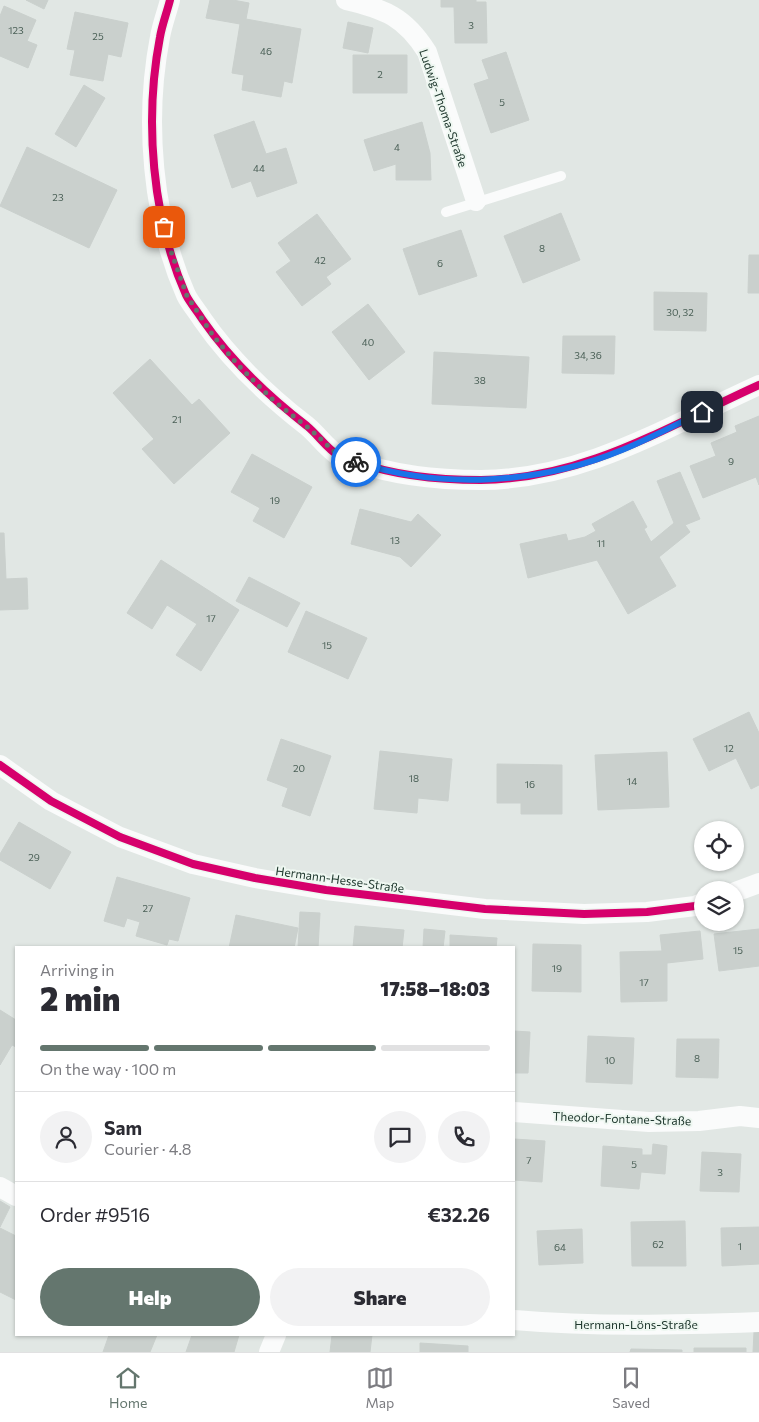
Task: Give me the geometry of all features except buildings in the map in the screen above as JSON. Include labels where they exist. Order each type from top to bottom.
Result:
[{"type":"street","points":[[170,0],[160,35],[155,68],[153,156],[157,196],[168,243],[187,296],[214,337],[238,365],[274,401],[311,430],[339,456],[378,470],[423,477],[481,480],[563,470],[622,450],[759,385]]},
{"type":"street","name":"Ludwig-Thoma-Straße","points":[[346,0],[370,5],[393,15],[407,24],[417,35],[427,52],[476,201]]},
{"type":"street","name":"Hermann-Hesse-Straße","points":[[0,765],[51,801],[120,838],[193,864],[255,878],[326,890],[486,909],[584,914],[646,912],[694,906]]},
{"type":"street","points":[[744,889],[759,883]]},
{"type":"street","name":"Theodor-Fontane-Straße","points":[[515,1112],[649,1122],[698,1121],[740,1116],[759,1118]]},
{"type":"street","points":[[0,1187],[15,1195]]},
{"type":"street","name":"Hermann-Löns-Straße","points":[[515,1320],[554,1323],[634,1324],[759,1322]]},
{"type":"street","points":[[269,1352],[276,1336]]},
{"type":"lane","points":[[446,212],[476,201],[561,176]]},
{"type":"cycle path","points":[[170,0],[161,32],[155,69],[152,135],[159,201],[165,234],[174,265],[186,295],[213,334],[237,363],[264,390],[339,456],[387,471],[450,479],[481,480],[519,477],[556,471],[625,448],[759,385]]},
{"type":"cycle path","points":[[0,765],[51,801],[120,837],[193,864],[255,878],[326,890],[485,909],[584,914],[647,912],[694,906]]},
{"type":"way so far","points":[[164,227],[187,296],[214,337],[238,365],[274,401],[311,430],[339,456],[356,462]]},
{"type":"route","points":[[356,462],[378,470],[423,477],[481,480],[522,477],[563,470],[622,450],[702,412]]}]
